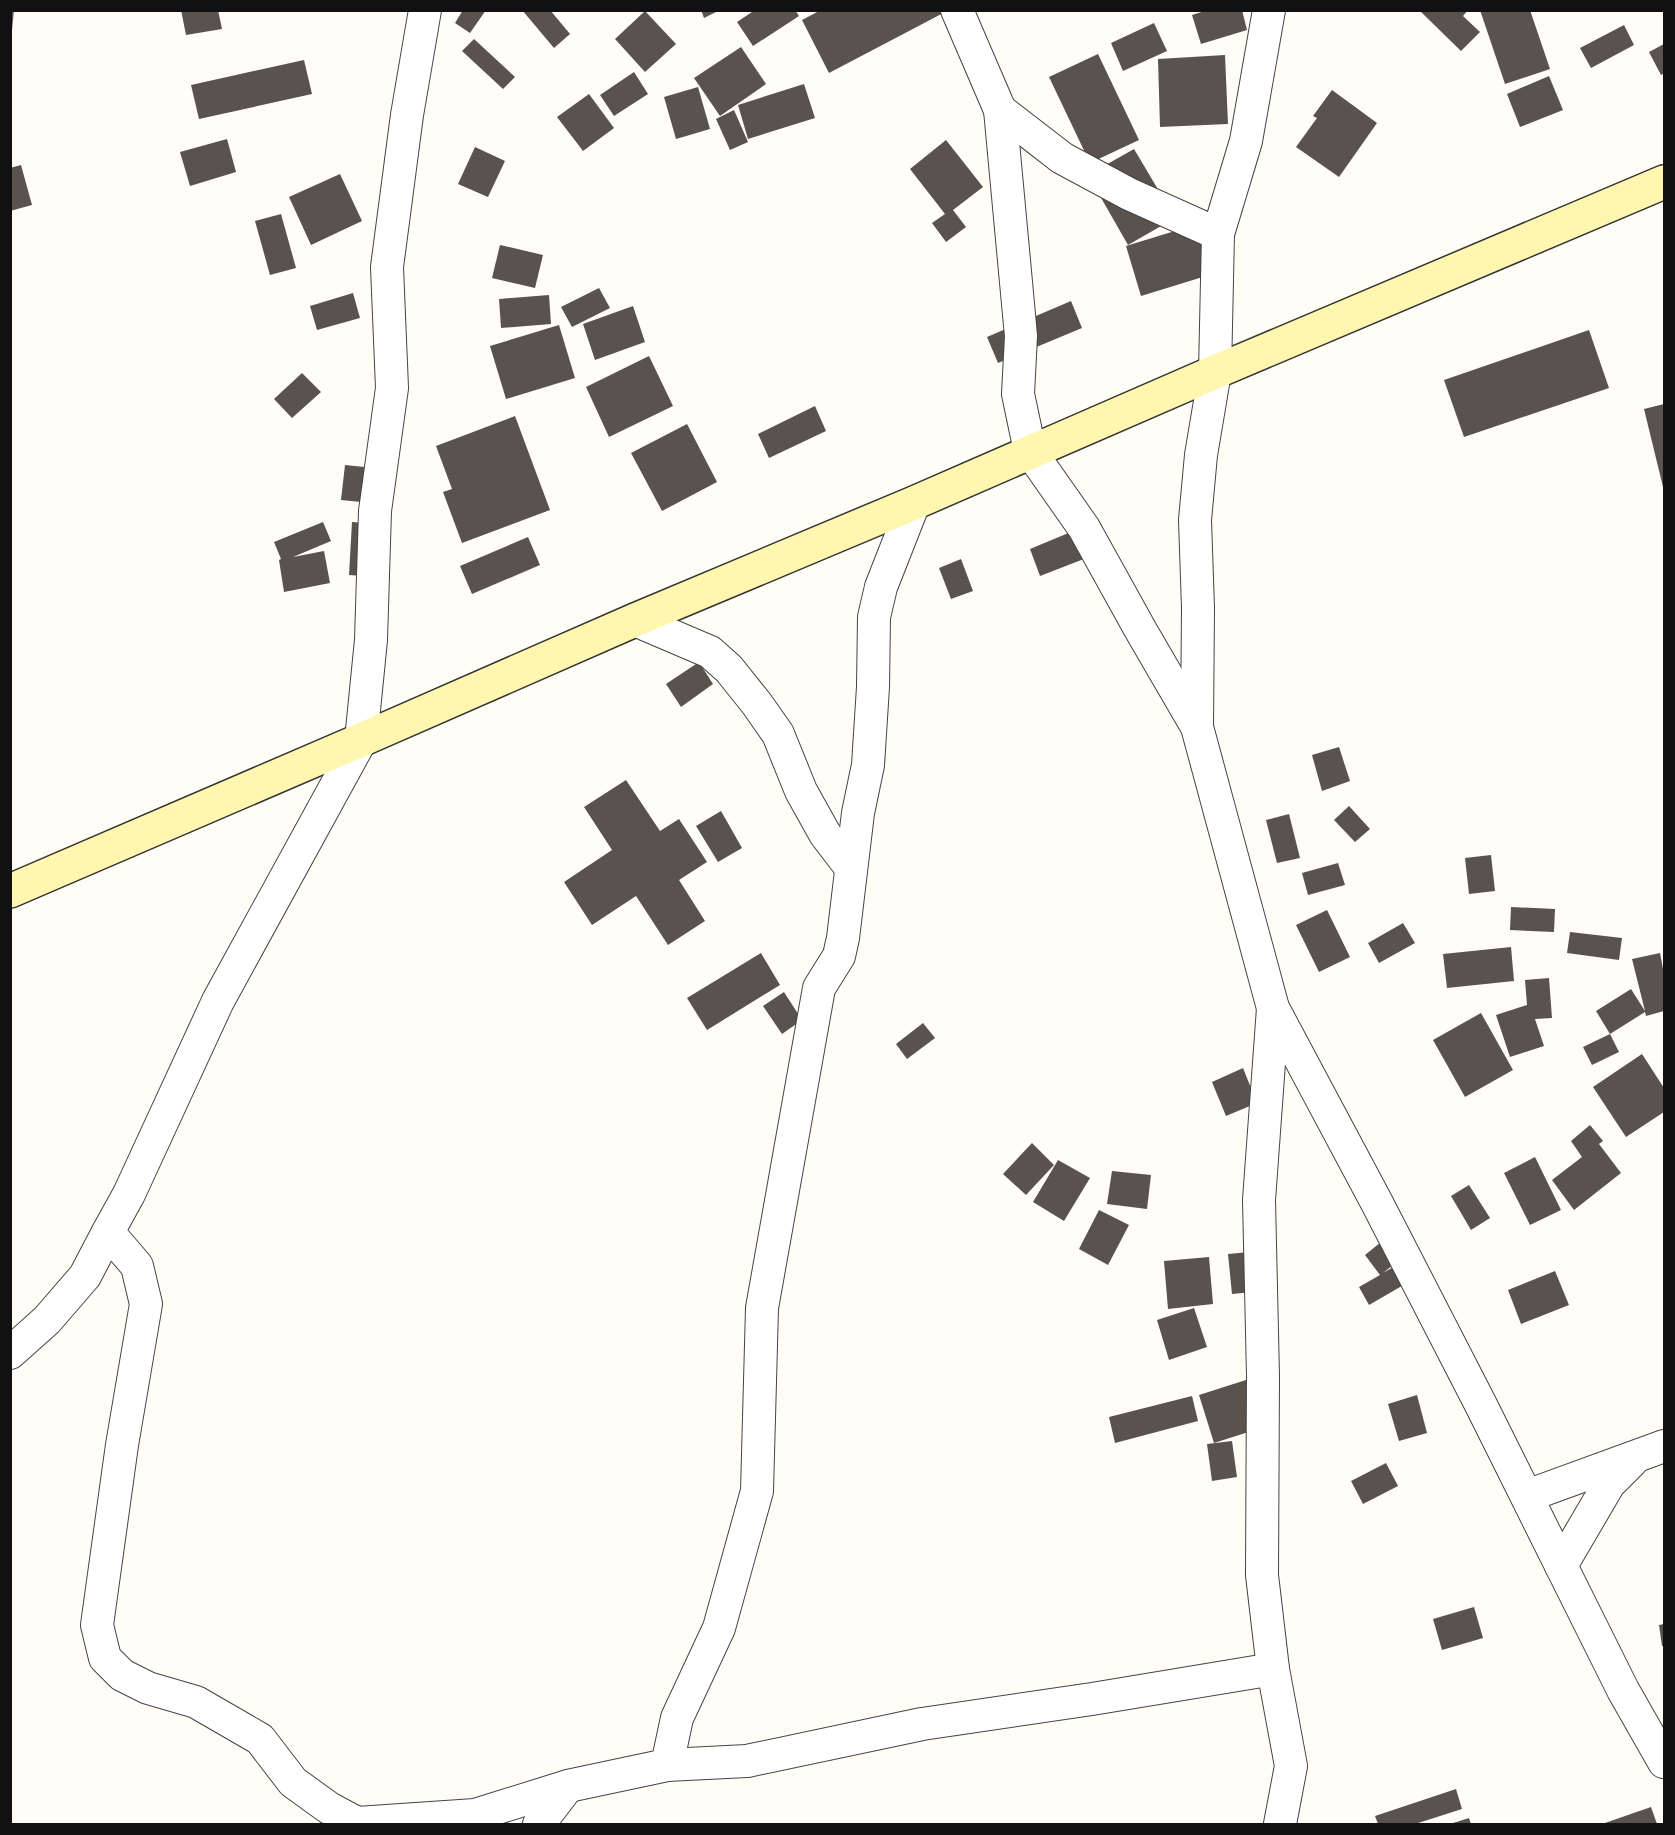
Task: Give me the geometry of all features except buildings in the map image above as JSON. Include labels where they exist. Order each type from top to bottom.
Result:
[{"type":"main road","points":[[10,891],[635,620],[1665,182]]},
{"type":"street","points":[[10,1353],[47,1320],[85,1276],[129,1194],[218,1001],[361,740],[371,640],[375,511],[392,388],[387,267],[407,115],[426,10]]},
{"type":"street","points":[[957,10],[999,110],[1020,336],[1018,394],[1030,452],[1084,528],[1197,727],[1273,1008],[1377,1203],[1623,1690],[1665,1762]]},
{"type":"street","points":[[1197,727],[1198,608],[1195,520],[1201,455],[1215,372],[1218,234],[1246,141],[1269,10]]},
{"type":"street","points":[[999,110],[1062,158],[1129,194],[1218,234]]},
{"type":"street","points":[[666,1765],[677,1718],[719,1628],[757,1491],[762,1308],[819,988],[839,956],[843,938],[858,813],[868,765],[873,687],[874,617],[881,587],[914,503]]},
{"type":"street","points":[[635,620],[710,652],[729,669],[777,734],[801,791],[825,834],[851,868]]},
{"type":"street","points":[[1273,1008],[1259,1200],[1263,1376],[1262,1575],[1273,1669],[1291,1766],[1280,1824]]},
{"type":"street","points":[[108,1232],[137,1266],[146,1304],[122,1445],[98,1625],[105,1658],[122,1675],[148,1688],[196,1702],[260,1739],[293,1782],[329,1808],[357,1823],[475,1815],[489,1818],[568,1786],[666,1765],[747,1761],[922,1724],[1273,1669]]},
{"type":"street","points":[[1527,1496],[1651,1451]]},
{"type":"street","points":[[1561,1566],[1609,1484],[1651,1451]]},
{"type":"street","points":[[539,1824],[568,1786]]}]
